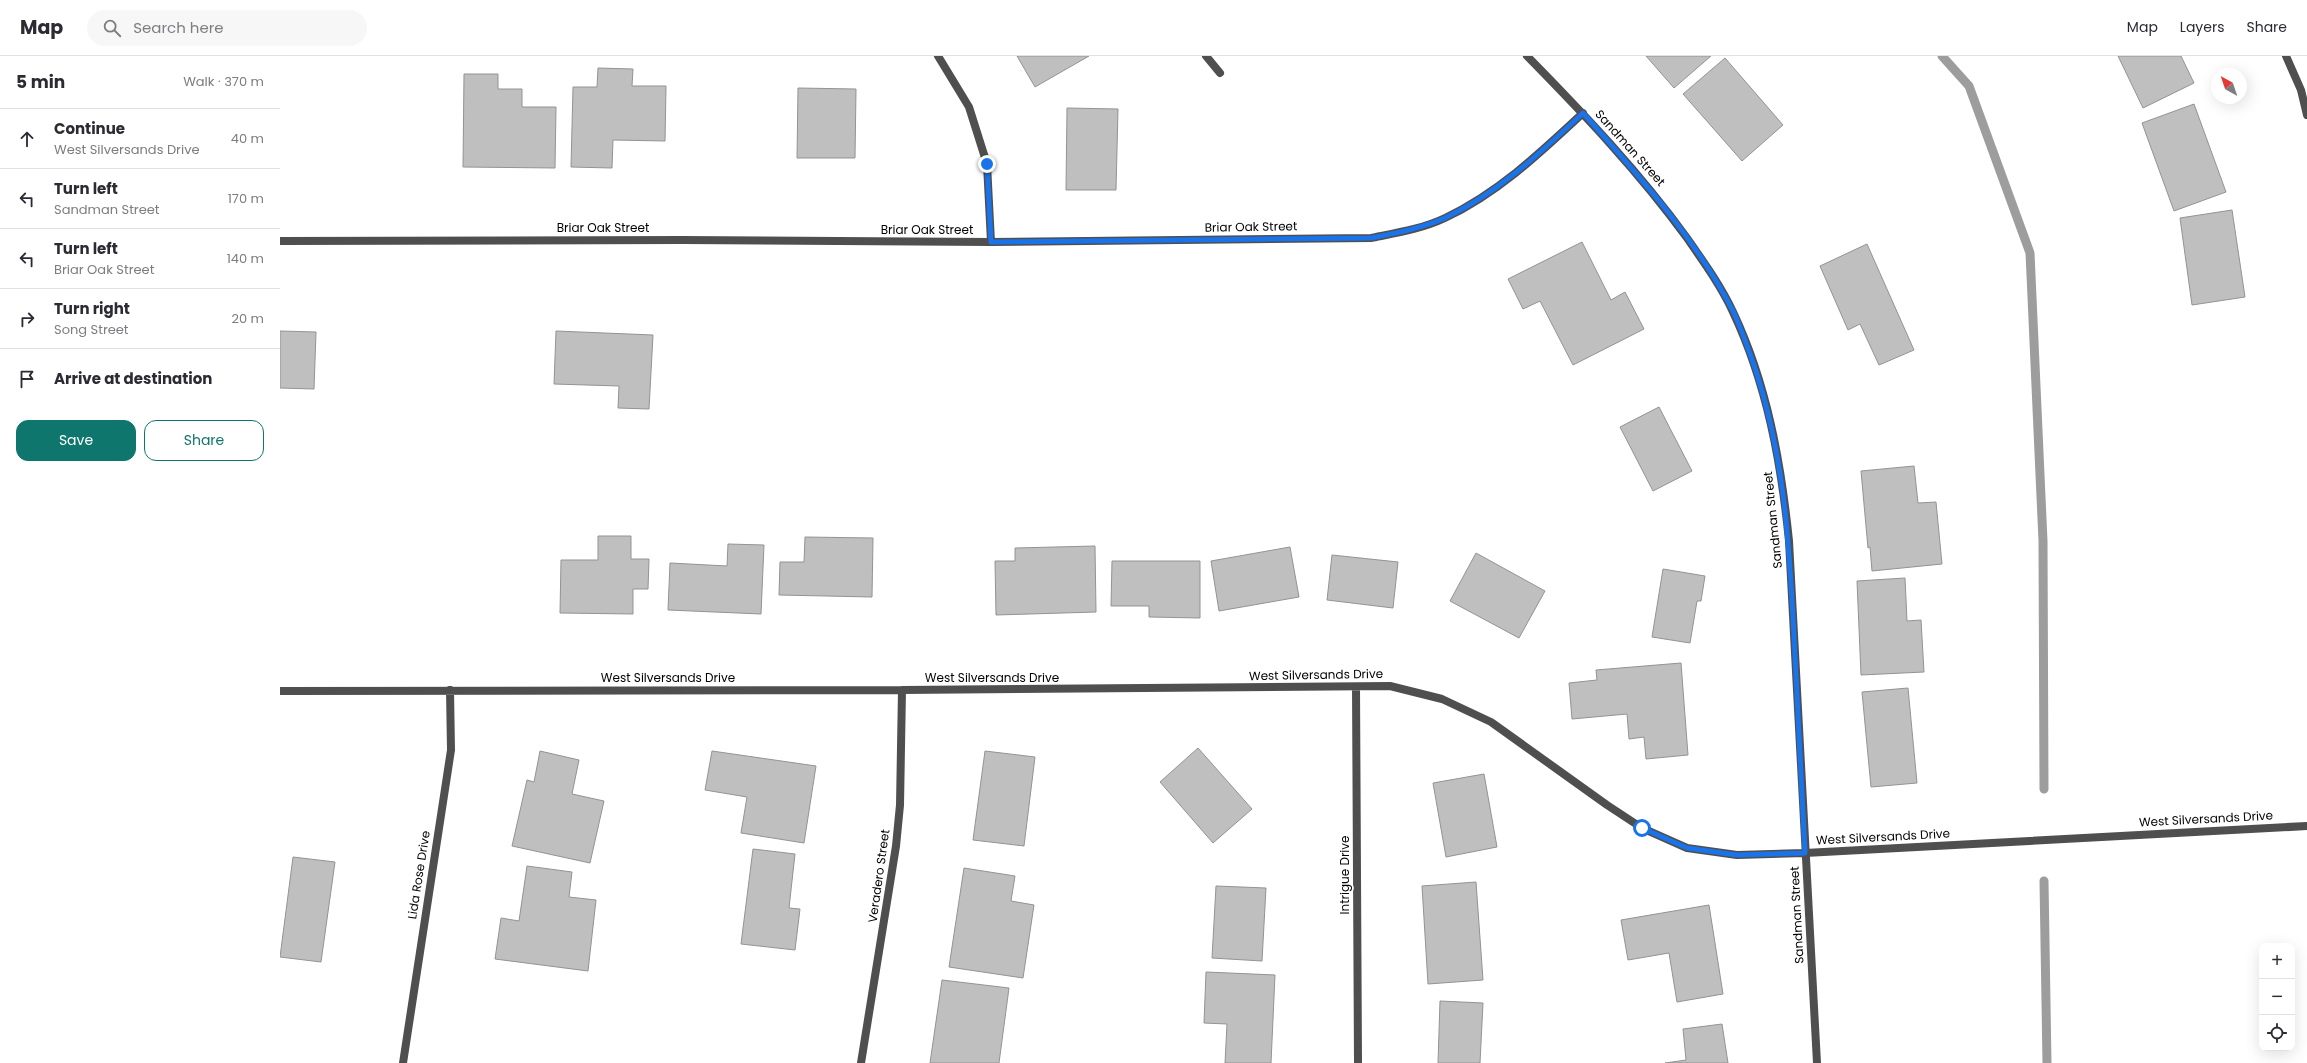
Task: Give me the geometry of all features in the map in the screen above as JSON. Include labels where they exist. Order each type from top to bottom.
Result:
[{"type":"street","points":[[938,56],[969,107],[987,164],[991,242]]},
{"type":"street","points":[[1206,56],[1220,73]]},
{"type":"street","name":"Sandman Street","points":[[1527,56],[1583,113],[1657,196],[1703,261],[1733,311],[1747,345],[1768,409],[1782,474],[1789,541],[1817,1063]]},
{"type":"street","points":[[2286,56],[2301,90],[2307,115]]},
{"type":"street","name":"Briar Oak Street","points":[[280,241],[682,240],[991,242],[1371,238],[1408,230],[1444,218],[1500,186],[1529,164],[1583,113]]},
{"type":"street","name":"West Silversands Drive","points":[[280,692],[450,690],[902,690],[1390,686],[1442,699],[1491,722],[1607,805],[1642,828],[1687,848],[1737,855],[1805,853],[2307,826]]},
{"type":"street","name":"Intrigue Drive","points":[[1356,687],[1358,1063]]},
{"type":"street","name":"Lida Rose Drive","points":[[403,1063],[451,750],[450,690]]},
{"type":"street","name":"Veradero Street","points":[[861,1063],[896,846],[900,805],[902,690]]},
{"type":"building","points":[[1017,56],[1089,56],[1035,87]]},
{"type":"building","points":[[1646,56],[1711,56],[1674,88]]},
{"type":"building","points":[[2118,56],[2181,56],[2194,83],[2143,108]]},
{"type":"building","points":[[1725,58],[1783,125],[1742,161],[1683,94]]},
{"type":"building","points":[[598,68],[633,69],[632,86],[666,86],[665,141],[613,140],[612,168],[571,167],[573,87],[597,87]]},
{"type":"building","points":[[464,74],[498,74],[498,89],[522,89],[522,107],[556,107],[555,168],[463,167]]},
{"type":"building","points":[[798,88],[856,89],[855,158],[797,158]]},
{"type":"building","points":[[2194,104],[2226,192],[2174,211],[2142,123]]},
{"type":"building","points":[[1067,108],[1118,109],[1116,190],[1066,190]]},
{"type":"building","points":[[2232,210],[2245,297],[2192,305],[2180,218]]},
{"type":"building","points":[[1582,242],[1611,300],[1625,292],[1644,329],[1573,365],[1540,301],[1523,309],[1508,279]]},
{"type":"building","points":[[1867,244],[1914,350],[1879,365],[1860,324],[1848,330],[1820,266]]},
{"type":"building","points":[[280,331],[316,332],[314,389],[280,388]]},
{"type":"building","points":[[556,331],[653,335],[649,409],[618,408],[619,386],[554,384]]},
{"type":"building","points":[[1659,407],[1692,471],[1653,491],[1620,427]]},
{"type":"building","points":[[1914,466],[1918,503],[1936,502],[1942,564],[1872,571],[1870,547],[1868,548],[1861,471]]},
{"type":"building","points":[[598,536],[631,536],[631,559],[649,559],[648,589],[633,589],[633,614],[560,613],[561,560],[598,560]]},
{"type":"building","points":[[805,537],[873,538],[872,597],[779,595],[780,562],[804,562]]},
{"type":"building","points":[[728,544],[764,545],[761,614],[668,610],[670,563],[727,566]]},
{"type":"building","points":[[1095,546],[1096,612],[996,615],[995,561],[1015,561],[1015,548]]},
{"type":"building","points":[[1290,547],[1299,597],[1219,611],[1211,561]]},
{"type":"building","points":[[1476,553],[1545,591],[1519,638],[1450,601]]},
{"type":"building","points":[[1332,555],[1398,562],[1393,608],[1327,600]]},
{"type":"building","points":[[1112,561],[1200,561],[1200,618],[1149,617],[1149,606],[1111,606]]},
{"type":"building","points":[[1663,569],[1705,576],[1701,601],[1697,601],[1690,643],[1652,637]]},
{"type":"building","points":[[1905,578],[1907,621],[1921,620],[1924,672],[1861,675],[1857,581]]},
{"type":"building","points":[[1681,663],[1688,755],[1646,759],[1644,737],[1629,739],[1627,714],[1572,719],[1569,683],[1597,680],[1596,670]]},
{"type":"building","points":[[1908,688],[1917,783],[1871,787],[1862,692]]},
{"type":"building","points":[[1198,748],[1252,809],[1213,843],[1160,782]]},
{"type":"building","points":[[540,751],[579,760],[572,794],[604,801],[590,863],[512,846],[527,780],[534,782]]},
{"type":"building","points":[[712,751],[816,766],[804,843],[741,833],[747,797],[705,790]]},
{"type":"building","points":[[985,751],[1035,757],[1024,846],[973,840]]},
{"type":"building","points":[[1484,774],[1497,847],[1446,857],[1433,783]]},
{"type":"building","points":[[753,849],[795,854],[789,908],[800,909],[795,950],[741,944]]},
{"type":"building","points":[[293,857],[335,862],[321,962],[280,957]]},
{"type":"building","points":[[527,866],[572,872],[569,897],[596,900],[588,971],[495,959],[501,918],[519,921]]},
{"type":"building","points":[[964,868],[1015,876],[1011,901],[1034,905],[1023,978],[949,967]]},
{"type":"building","points":[[1476,882],[1483,980],[1428,984],[1422,886]]},
{"type":"building","points":[[1216,886],[1266,888],[1262,961],[1212,958]]},
{"type":"building","points":[[1709,905],[1723,994],[1677,1002],[1669,953],[1628,960],[1621,920]]},
{"type":"building","points":[[1206,972],[1275,975],[1271,1063],[1225,1063],[1227,1024],[1204,1023]]},
{"type":"building","points":[[942,980],[1009,988],[999,1063],[930,1063]]},
{"type":"building","points":[[1440,1001],[1483,1003],[1480,1063],[1438,1063]]},
{"type":"building","points":[[1722,1024],[1728,1063],[1665,1063],[1686,1060],[1683,1029]]},
{"type":"waterway","points":[[1942,56],[1969,86],[2030,253],[2043,541],[2044,789]]},
{"type":"waterway","points":[[2044,881],[2047,1063]]},
{"type":"route","points":[[987,164],[991,242],[1371,238],[1408,230],[1444,218],[1500,186],[1529,164],[1583,113],[1657,196],[1703,261],[1733,311],[1747,345],[1768,409],[1782,474],[1789,541],[1805,853],[1737,855],[1687,848],[1642,828]]}]
